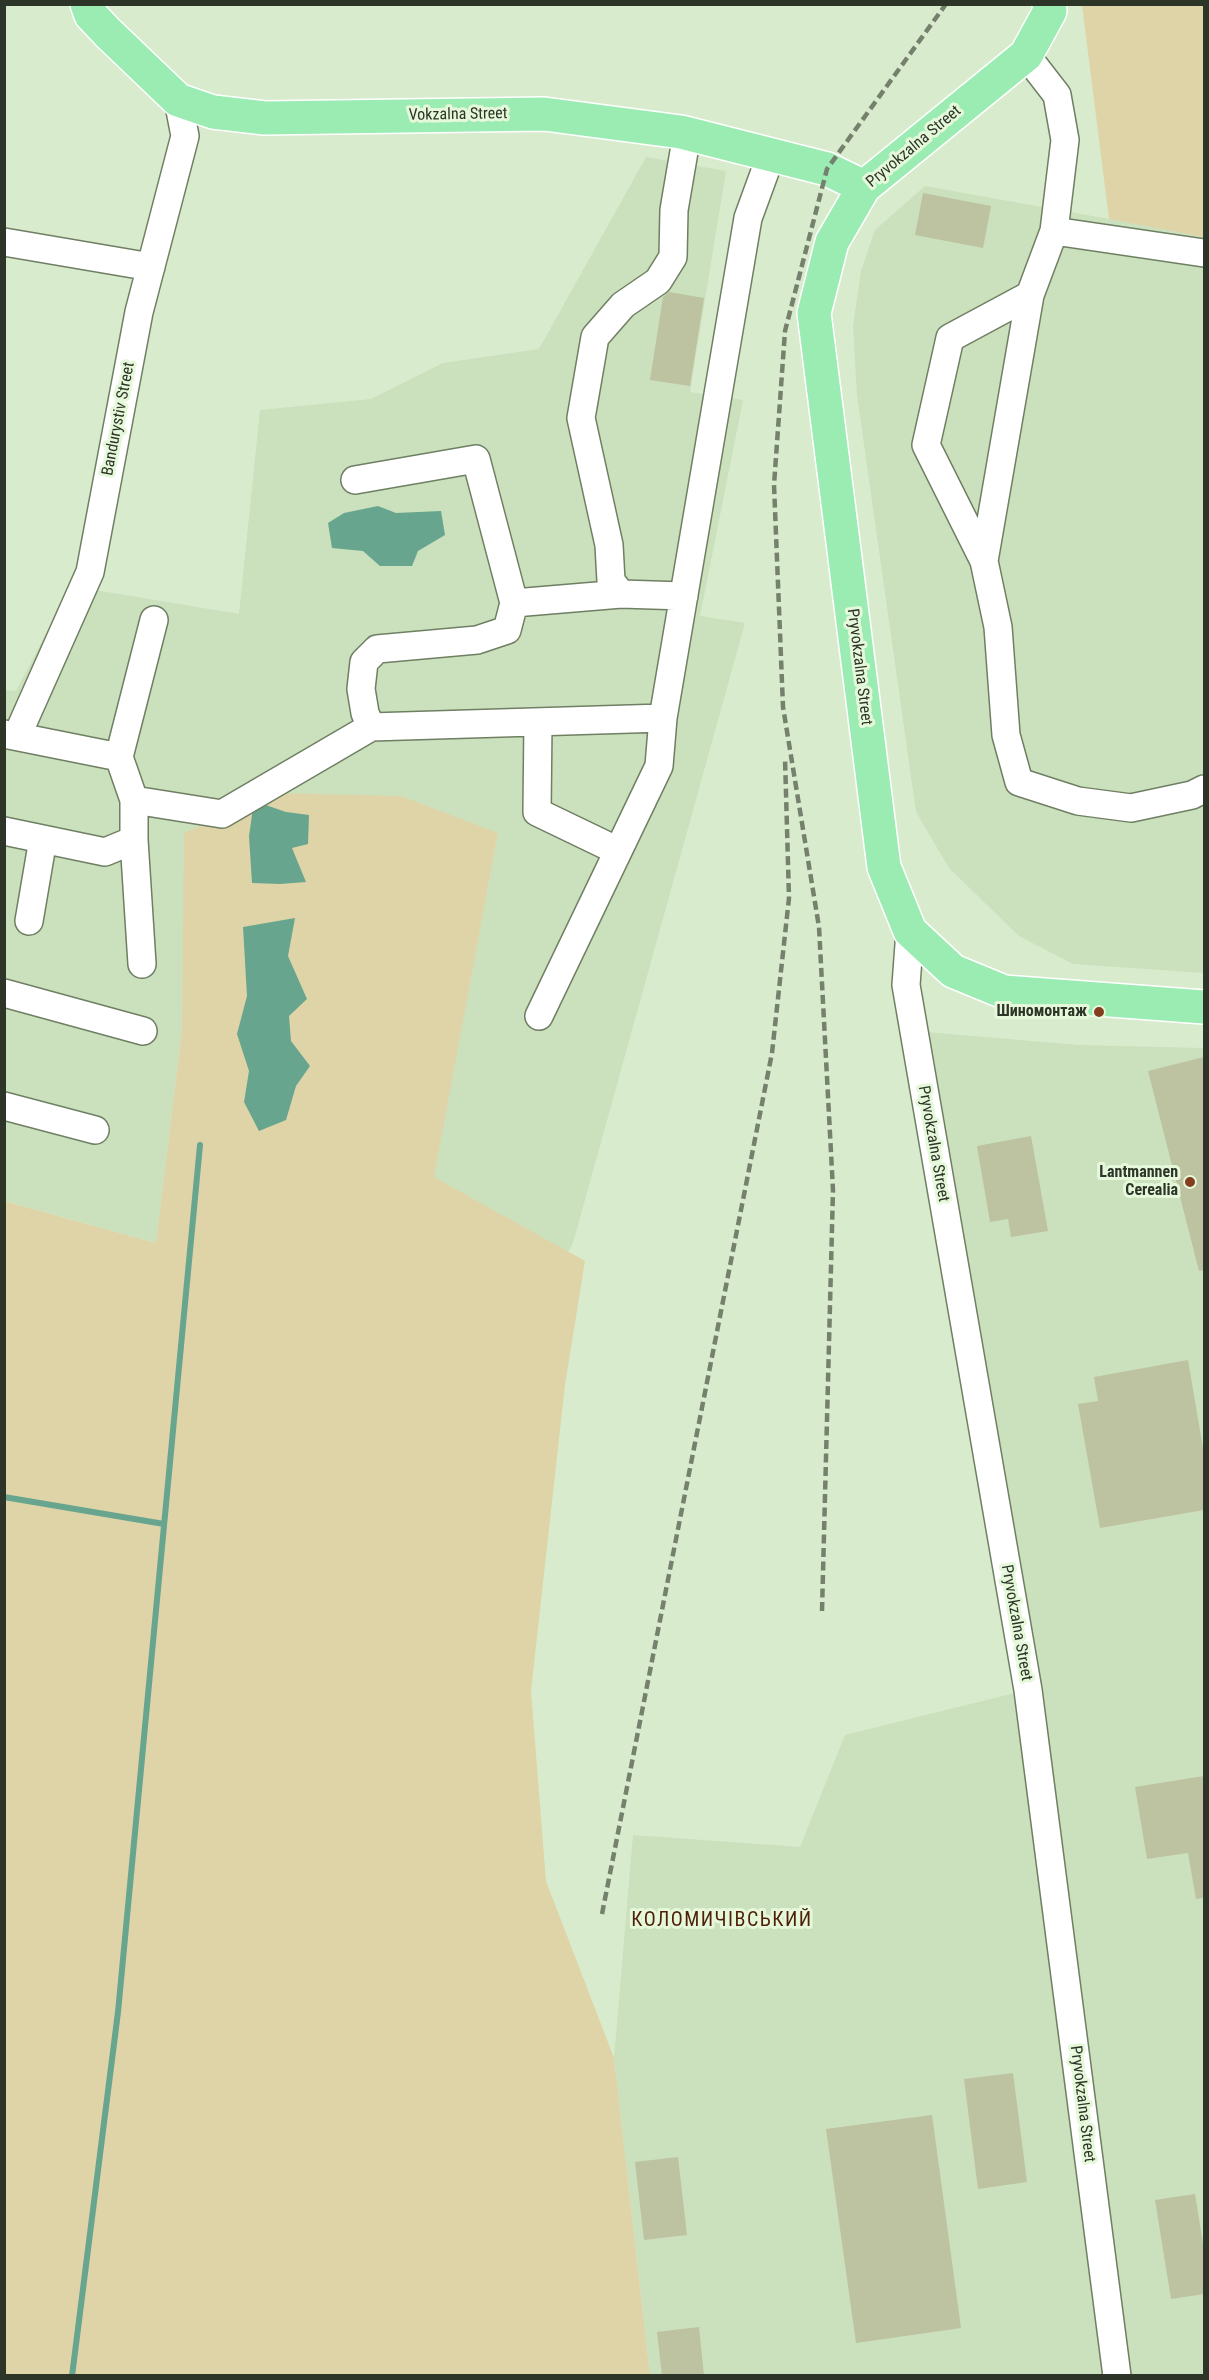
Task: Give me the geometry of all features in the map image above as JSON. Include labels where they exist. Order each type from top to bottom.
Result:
[{"type":"main road","name":"Pryvokzalna Street","points":[[910,931],[884,867],[814,313],[832,242],[864,187],[1026,55],[1050,11],[1049,4]]},
{"type":"main road","name":"Vokzalna Street","points":[[94,8],[178,100],[213,112],[265,118],[544,114],[687,134],[827,169],[864,187]]},
{"type":"main road","points":[[910,931],[953,971],[1004,992],[1204,1007]]},
{"type":"street","points":[[984,561],[1030,295],[1054,231],[1065,140],[1058,95],[1026,55]]},
{"type":"street","name":"Bandurystiv Street","points":[[11,735],[90,572],[139,312],[185,136],[178,100]]},
{"type":"street","points":[[621,594],[611,581],[609,545],[581,418],[595,337],[623,305],[658,281],[674,258],[674,210],[687,134]]},
{"type":"street","points":[[539,1016],[659,766],[663,718],[748,218],[771,155]]},
{"type":"street","points":[[1054,231],[1204,253]]},
{"type":"street","points":[[4,242],[151,267]]},
{"type":"street","points":[[1030,295],[950,338],[927,445],[984,561],[998,627],[1006,735],[1019,782],[1078,801],[1131,808],[1192,795],[1204,789]]},
{"type":"street","points":[[356,480],[476,459],[513,603],[507,630],[477,640],[377,649],[364,662],[361,689],[364,713],[370,727]]},
{"type":"street","points":[[513,603],[621,594],[684,596]]},
{"type":"street","points":[[142,964],[134,840],[134,800],[119,757],[154,620]]},
{"type":"street","points":[[134,800],[222,814],[370,727],[663,718]]},
{"type":"street","points":[[538,722],[537,812],[618,851]]},
{"type":"street","points":[[11,735],[119,757]]},
{"type":"street","points":[[4,831],[105,852],[134,840]]},
{"type":"street","points":[[29,921],[43,839]]},
{"type":"street","name":"Pryvokzalna Street","points":[[910,931],[906,984],[1028,1690],[1117,2376]]},
{"type":"street","points":[[4,993],[143,1030]]},
{"type":"street","points":[[4,1106],[95,1130]]},
{"type":"shaded area","points":[[1082,5],[1204,5],[1204,237],[1109,219]]},
{"type":"shaded area","points":[[646,157],[726,171],[690,392],[743,400],[700,616],[745,623],[573,1243],[568,1252],[433,1177],[498,833],[185,833],[182,1029],[156,1243],[5,1201],[4,690],[16,691],[71,586],[239,614],[260,410],[371,399],[443,363],[539,349]]},
{"type":"shaded area","points":[[925,186],[1204,236],[1204,973],[1073,964],[1019,936],[949,868],[916,812],[857,395],[853,326],[861,271],[875,230]]},
{"type":"shaded area","points":[[378,506],[396,513],[441,511],[445,535],[418,551],[412,566],[380,566],[363,551],[332,548],[328,523],[344,513]]},
{"type":"shaded area","points":[[277,793],[401,796],[498,833],[434,1177],[585,1261],[565,1385],[531,1691],[546,1881],[614,2058],[650,2375],[5,2375],[4,1201],[156,1243],[182,1029],[184,833]]},
{"type":"shaded area","points":[[254,801],[286,812],[309,815],[308,844],[292,848],[306,882],[252,883],[249,836]]},
{"type":"shaded area","points":[[295,918],[288,956],[307,999],[289,1016],[291,1041],[310,1066],[296,1086],[286,1120],[259,1131],[244,1102],[249,1071],[237,1034],[247,996],[243,927]]},
{"type":"shaded area","points":[[914,1031],[1079,1045],[1204,1048],[1204,2375],[650,2375],[614,2058],[633,1835],[800,1847],[845,1735],[1027,1690]]},
{"type":"building","points":[[923,193],[991,206],[983,248],[915,235]]},
{"type":"building","points":[[669,292],[704,298],[690,386],[650,380],[663,297]]},
{"type":"building","name":"Lantmannen Cerealia","points":[[1204,1057],[1204,1270],[1199,1271],[1148,1071]]},
{"type":"building","points":[[1031,1136],[1048,1231],[1011,1237],[1008,1219],[990,1222],[977,1146]]},
{"type":"building","points":[[1188,1360],[1204,1454],[1204,1510],[1100,1528],[1078,1404],[1098,1401],[1094,1377]]},
{"type":"building","points":[[1204,1776],[1204,1898],[1196,1899],[1188,1853],[1147,1859],[1135,1787]]},
{"type":"building","points":[[1013,2073],[1027,2182],[978,2189],[964,2079]]},
{"type":"building","points":[[932,2115],[961,2328],[856,2343],[826,2129]]},
{"type":"building","points":[[678,2157],[687,2235],[644,2240],[635,2162]]},
{"type":"building","points":[[1195,2194],[1204,2250],[1204,2294],[1171,2299],[1155,2200]]},
{"type":"building","points":[[699,2327],[704,2376],[662,2376],[657,2332]]},
{"type":"waterway","points":[[72,2376],[118,2012],[200,1145]]},
{"type":"waterway","points":[[4,1497],[164,1524]]},
{"type":"railway","points":[[822,1611],[833,1190],[819,927],[783,707],[774,485],[785,331],[827,169],[946,4]]},
{"type":"railway","points":[[602,1914],[772,1053],[789,898],[785,758]]},
{"type":"place","name":"Шиномонтаж","points":[[1099,1012]]},
{"type":"place","name":"Lantmannen Cerealia","points":[[1190,1182]]},
{"type":"district","name":"КОЛОМИЧІВСЬКИЙ","points":[[722,1921]]}]
